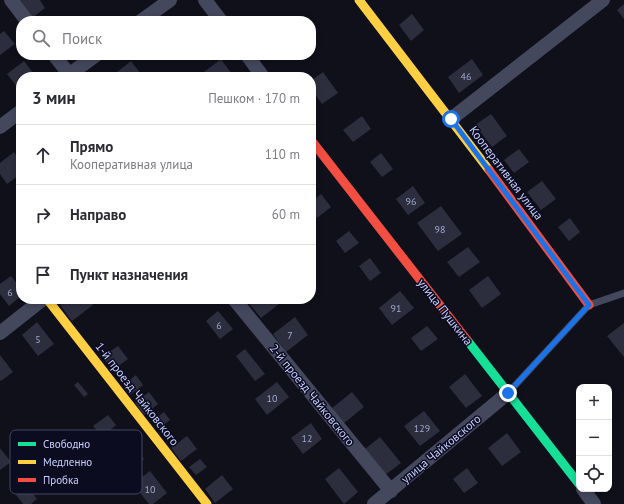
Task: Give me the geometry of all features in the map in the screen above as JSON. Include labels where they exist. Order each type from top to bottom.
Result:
[{"type":"street","points":[[11,0],[23,16]]},
{"type":"street","points":[[148,16],[170,0]]},
{"type":"street","points":[[206,0],[217,16]]},
{"type":"street","name":"Кооперативная улица","points":[[359,0],[451,119],[589,305]]},
{"type":"street","points":[[451,119],[603,0]]},
{"type":"street","points":[[57,60],[65,72]]},
{"type":"street","points":[[73,72],[89,60]]},
{"type":"street","points":[[251,60],[259,72]]},
{"type":"street","points":[[0,127],[16,115]]},
{"type":"street","name":"улица Пушкина","points":[[316,146],[576,480]]},
{"type":"street","points":[[0,333],[37,304]]},
{"type":"street","name":"1-й проезд Чайковского","points":[[51,304],[207,504]]},
{"type":"street","name":"2-й проезд Чайковского","points":[[238,304],[390,491]]},
{"type":"street","name":"улица Чайковского","points":[[374,504],[508,393]]},
{"type":"street","points":[[584,492],[594,504]]},
{"type":"lane","points":[[508,393],[589,305],[624,293]]},
{"type":"building","points":[[19,0],[40,0],[45,8],[35,16],[31,16]]},
{"type":"building","points":[[624,4],[624,19],[617,10]]},
{"type":"building","points":[[412,14],[424,30],[411,41],[399,25]]},
{"type":"building","points":[[4,31],[15,44],[0,55],[0,34]]},
{"type":"building","points":[[472,59],[483,75],[459,93],[448,77]]},
{"type":"building","points":[[222,60],[230,72],[204,72]]},
{"type":"building","points":[[24,61],[32,72],[16,72],[16,86],[7,74]]},
{"type":"building","points":[[131,61],[139,72],[117,72]]},
{"type":"building","points":[[323,72],[338,93],[322,104],[316,96],[316,77]]},
{"type":"building","points":[[491,114],[507,136],[492,147],[475,125]]},
{"type":"building","points":[[362,116],[371,129],[353,142],[343,130]]},
{"type":"building","points":[[519,149],[529,162],[514,173],[504,160]]},
{"type":"building","points":[[14,152],[16,155],[16,178],[7,184],[0,174],[0,163]]},
{"type":"building","points":[[381,153],[393,169],[382,177],[370,162]]},
{"type":"building","points":[[542,181],[556,199],[541,210],[527,192]]},
{"type":"building","points":[[413,186],[425,203],[408,215],[396,199]]},
{"type":"building","points":[[321,194],[331,207],[317,218],[316,217],[316,198]]},
{"type":"building","points":[[441,206],[462,234],[438,251],[417,223]]},
{"type":"building","points":[[570,218],[580,232],[569,241],[558,227]]},
{"type":"building","points":[[349,231],[359,243],[345,253],[336,241]]},
{"type":"building","points":[[468,247],[480,262],[459,277],[447,262]]},
{"type":"building","points":[[370,258],[381,273],[370,281],[359,266]]},
{"type":"building","points":[[11,276],[16,282],[16,300],[9,306],[0,294],[0,284]]},
{"type":"building","points":[[488,276],[501,294],[482,308],[469,290]]},
{"type":"building","points":[[400,291],[414,308],[392,325],[379,308]]},
{"type":"building","points":[[92,304],[93,305],[72,321],[60,305]]},
{"type":"building","points":[[249,304],[279,304],[261,318]]},
{"type":"building","points":[[218,311],[233,329],[220,339],[206,321]]},
{"type":"building","points":[[295,317],[308,335],[286,352],[273,334]]},
{"type":"building","points":[[37,322],[54,344],[38,356],[22,335]]},
{"type":"building","points":[[624,323],[624,357],[607,336]]},
{"type":"building","points":[[427,326],[438,339],[421,351],[411,338]]},
{"type":"building","points":[[118,346],[128,359],[113,370],[102,357]]},
{"type":"building","points":[[245,349],[265,374],[255,381],[236,356]]},
{"type":"building","points":[[0,355],[13,372],[1,381],[0,380]]},
{"type":"building","points":[[465,374],[482,396],[466,408],[449,387]]},
{"type":"building","points":[[136,375],[143,385],[130,395],[123,385]]},
{"type":"building","points":[[78,382],[88,394],[84,397],[74,385]]},
{"type":"building","points":[[277,382],[289,397],[267,415],[255,399]]},
{"type":"building","points":[[149,392],[158,404],[144,415],[135,403]]},
{"type":"building","points":[[352,392],[364,407],[343,424],[331,409]]},
{"type":"building","points":[[424,411],[440,431],[420,446],[404,426]]},
{"type":"building","points":[[164,412],[170,420],[158,429],[152,421]]},
{"type":"building","points":[[108,415],[116,425],[110,430],[96,430],[93,426]]},
{"type":"building","points":[[311,423],[322,439],[303,454],[291,438]]},
{"type":"building","points":[[507,433],[521,452],[502,466],[488,448]]},
{"type":"building","points":[[187,436],[197,449],[181,461],[171,448]]},
{"type":"building","points":[[380,437],[401,463],[385,475],[365,449]]},
{"type":"building","points":[[0,448],[10,463],[0,470]]},
{"type":"building","points":[[200,459],[207,467],[196,475],[189,467]]},
{"type":"building","points":[[339,468],[358,492],[344,504],[325,479]]},
{"type":"building","points":[[467,468],[478,483],[464,493],[453,479]]},
{"type":"building","points":[[150,471],[167,493],[153,504],[149,504],[141,494],[142,477]]},
{"type":"building","points":[[222,475],[233,489],[215,503],[205,489]]},
{"type":"building","points":[[33,494],[37,499],[31,504],[23,504],[16,495]]},
{"type":"traffic: fast","points":[[467,340],[576,480]]},
{"type":"traffic: slow","points":[[359,0],[489,170]]},
{"type":"traffic: slow","points":[[51,304],[207,504]]},
{"type":"traffic: jam","points":[[316,146],[467,340]]},
{"type":"traffic: jam","points":[[489,170],[589,305]]},
{"type":"route","points":[[451,119],[589,305],[508,393]]}]
